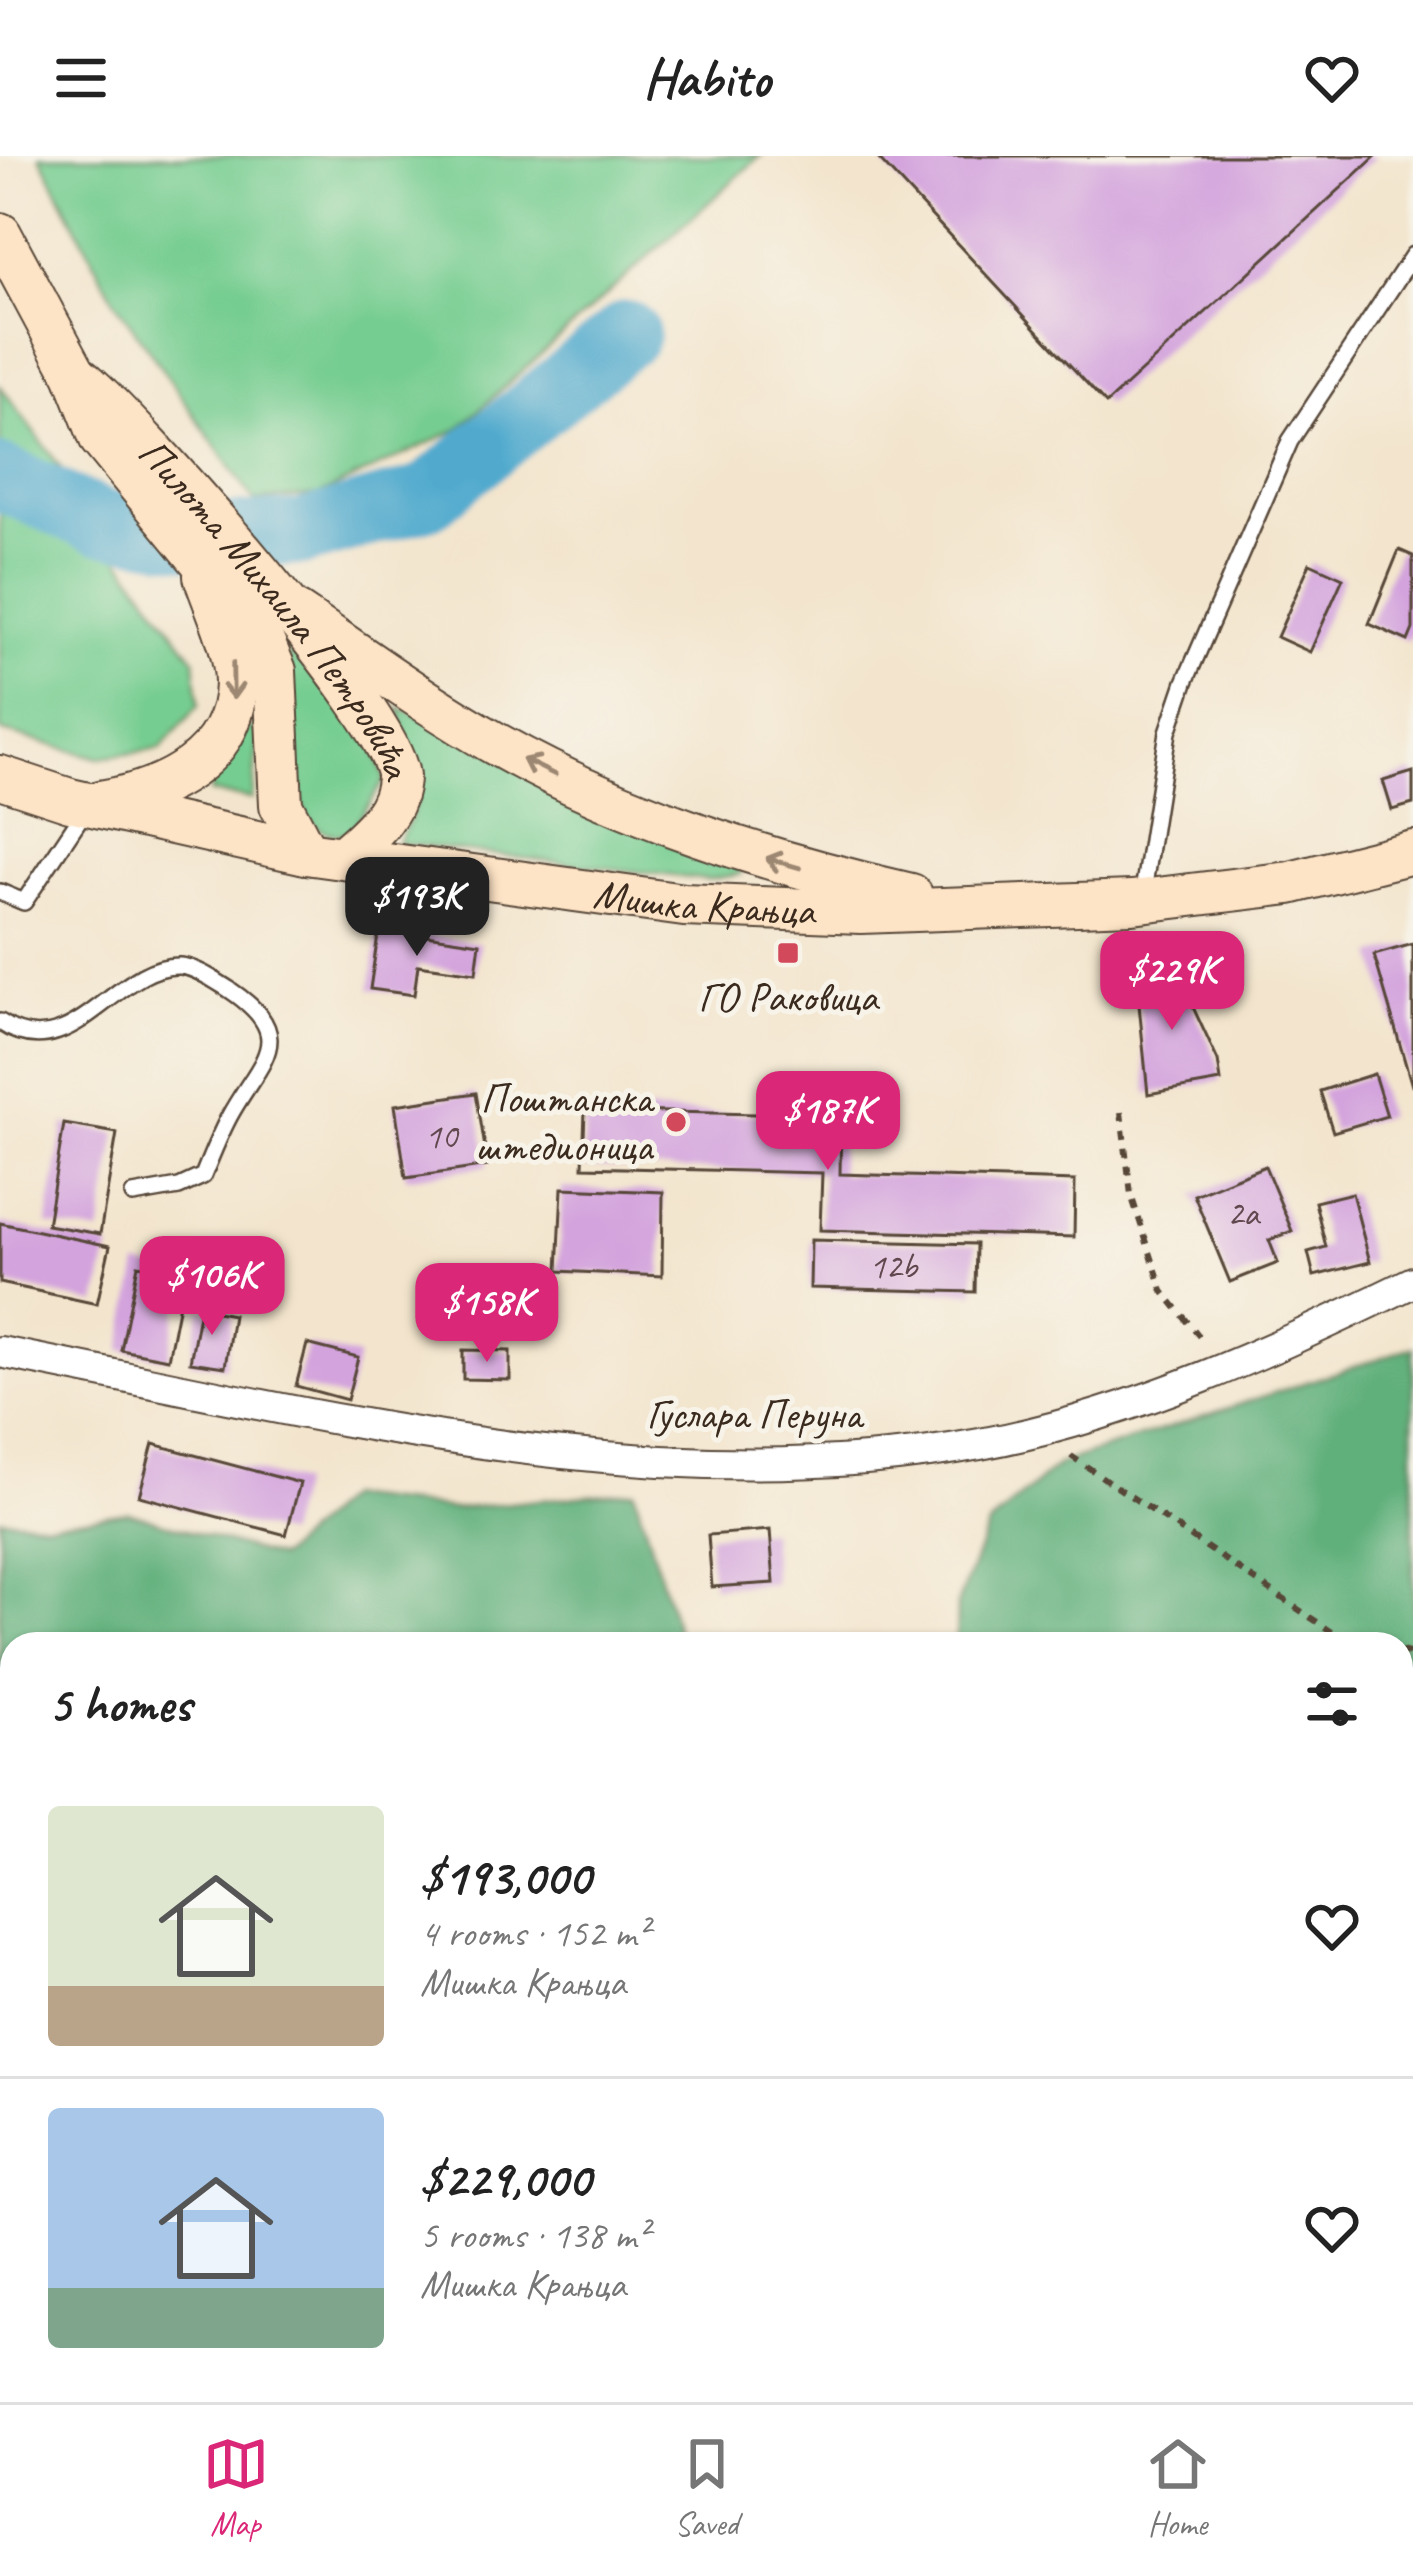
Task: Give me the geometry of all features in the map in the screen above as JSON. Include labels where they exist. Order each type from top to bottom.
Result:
[{"type":"main road","name":"Пилота Михаила Петровића","points":[[0,234],[75,374],[101,440],[202,569],[244,609],[268,650],[278,693],[277,787],[325,855],[382,820],[393,805],[399,775],[388,742],[296,613],[237,553],[130,421],[75,374]]},
{"type":"main road","points":[[90,803],[173,782],[202,759],[227,720],[236,683],[233,662],[202,569]]},
{"type":"main road","points":[[296,613],[492,742],[646,815],[822,875],[979,908]]},
{"type":"main road","name":"Мишка Крањца","points":[[0,777],[90,803],[325,855],[684,905],[861,912],[1142,902],[1291,884],[1413,852]]},
{"type":"street","name":"Гуслара Перуна","points":[[0,1352],[283,1411],[453,1438],[677,1460],[793,1464],[948,1449],[1114,1408],[1413,1282]]},
{"type":"lane","points":[[1142,902],[1168,732],[1185,682],[1290,441],[1413,255]]},
{"type":"lane","points":[[0,892],[24,902],[90,803]]},
{"type":"lane","points":[[0,1022],[18,1034],[56,1033],[154,973],[181,966],[212,979],[261,1015],[270,1031],[266,1060],[229,1116],[203,1176],[178,1187],[133,1195]]},
{"type":"path","points":[[1121,1112],[1131,1195],[1163,1291],[1225,1365]]},
{"type":"path","points":[[1034,1431],[1329,1632]]},
{"type":"green space","points":[[40,156],[760,156],[458,429],[319,495],[254,501],[114,300]]},
{"type":"green space","points":[[0,386],[89,506],[0,464]]},
{"type":"green space","points":[[0,491],[104,537],[195,659],[199,705],[160,749],[99,758],[0,731]]},
{"type":"green space","points":[[288,633],[372,740],[385,780],[349,833],[324,831],[307,815],[296,789]]},
{"type":"green space","points":[[399,707],[740,868],[741,874],[707,880],[397,843],[417,788]]},
{"type":"green space","points":[[249,727],[259,733],[252,799],[210,793],[215,768]]},
{"type":"green space","points":[[1413,1347],[1413,1632],[956,1632],[957,1605],[988,1526],[1059,1464]]},
{"type":"green space","points":[[634,1490],[677,1632],[0,1632],[0,1518],[49,1523],[128,1512],[279,1558],[345,1497],[454,1509]]},
{"type":"building","points":[[876,156],[1376,156],[1106,404]]},
{"type":"building","points":[[1399,550],[1413,556],[1413,629],[1408,641],[1369,624]]},
{"type":"building","points":[[1310,563],[1343,578],[1310,652],[1277,637]]},
{"type":"building","points":[[1413,772],[1413,804],[1392,810],[1383,781]]},
{"type":"building","points":[[379,928],[480,943],[476,973],[418,965],[414,995],[370,989]]},
{"type":"building","points":[[1413,944],[1413,1086],[1412,1086],[1374,955]]},
{"type":"building","points":[[1172,962],[1218,1061],[1221,1081],[1148,1094],[1135,965]]},
{"type":"building","points":[[1374,1074],[1387,1116],[1333,1132],[1320,1091]]},
{"type":"building","points":[[476,1093],[488,1166],[406,1178],[395,1105]]},
{"type":"building","points":[[585,1110],[841,1116],[840,1174],[1075,1181],[1074,1237],[820,1230],[822,1173],[583,1167]]},
{"type":"building","points":[[64,1124],[117,1133],[100,1234],[47,1225]]},
{"type":"building","points":[[1265,1166],[1292,1231],[1269,1240],[1278,1263],[1230,1282],[1194,1195]]},
{"type":"building","points":[[562,1188],[663,1192],[662,1276],[558,1271]]},
{"type":"building","points":[[1352,1193],[1370,1262],[1314,1276],[1308,1252],[1326,1247],[1315,1202]]},
{"type":"building","points":[[0,1223],[110,1246],[97,1304],[0,1283]]},
{"type":"building","points":[[811,1240],[976,1244],[975,1292],[810,1288]]},
{"type":"building","points":[[138,1265],[185,1274],[168,1359],[121,1350]]},
{"type":"building","points":[[489,1271],[490,1314],[437,1315],[436,1272]]},
{"type":"building","points":[[200,1309],[233,1315],[225,1367],[190,1362]]},
{"type":"building","points":[[307,1344],[358,1357],[347,1400],[296,1386]]},
{"type":"building","points":[[463,1350],[510,1351],[510,1380],[463,1379]]},
{"type":"building","points":[[153,1444],[300,1483],[286,1535],[139,1496]]},
{"type":"building","points":[[770,1530],[774,1583],[712,1587],[708,1535]]},
{"type":"waterway","points":[[0,477],[101,522],[195,537],[301,533],[427,497],[627,334]]},
{"type":"place","name":"ГО Раковица","points":[[788,953]]},
{"type":"place","name":"Поштанска штедионица","points":[[676,1122]]}]
